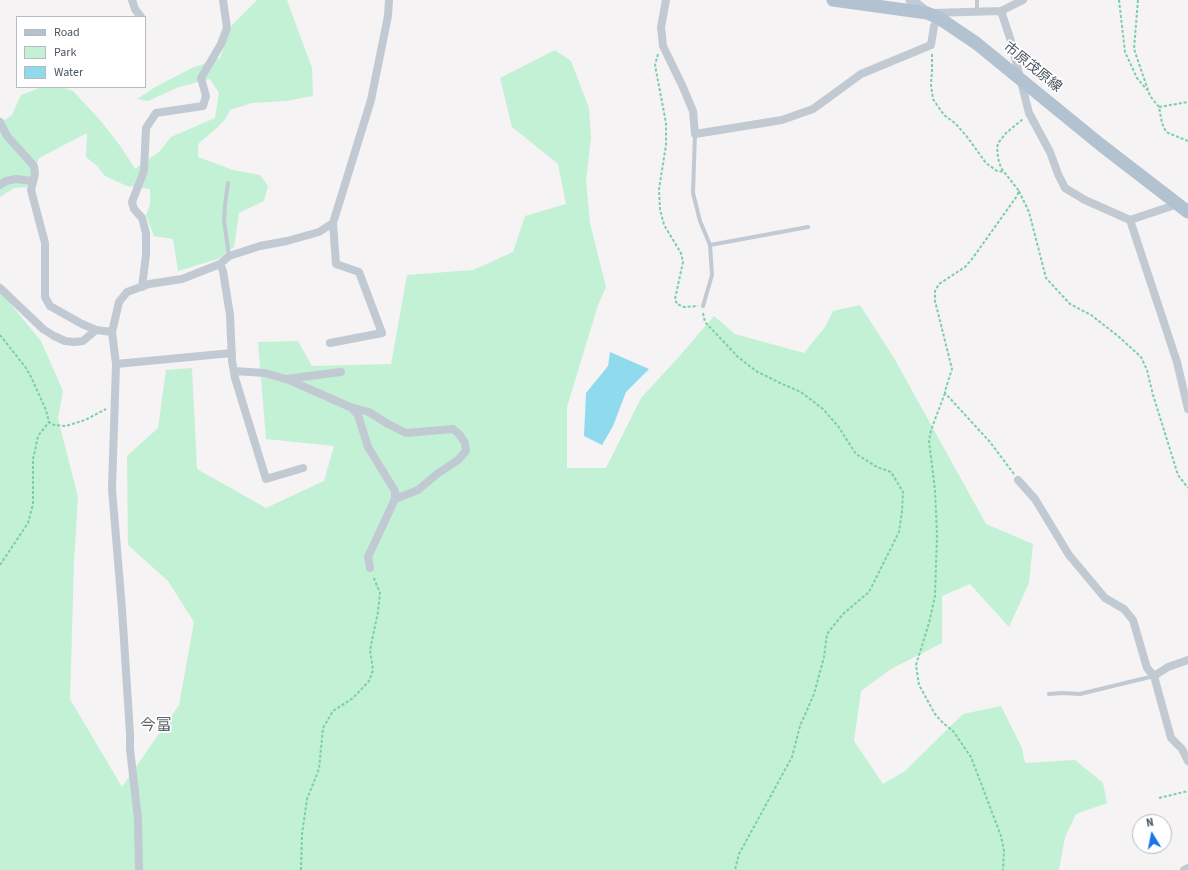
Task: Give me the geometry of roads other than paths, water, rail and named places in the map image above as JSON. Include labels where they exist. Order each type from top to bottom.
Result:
[{"type":"main road","name":"市原茂原線","points":[[833,0],[933,15],[976,43],[1020,80],[1183,208]]},
{"type":"main road","points":[[911,0],[933,15]]},
{"type":"street","points":[[132,0],[135,9],[140,16]]},
{"type":"street","points":[[142,287],[146,255],[146,233],[142,218],[134,209],[132,202],[144,171],[146,128],[156,113],[203,106],[206,96],[201,78],[221,44],[227,28],[223,0]]},
{"type":"street","points":[[330,343],[382,333],[359,272],[336,264],[333,223],[371,100],[388,16],[389,0]]},
{"type":"street","points":[[666,0],[661,26],[663,46],[693,111],[695,134],[782,120],[814,109],[861,74],[931,45],[934,26],[933,15],[977,11],[1001,11],[1023,0]]},
{"type":"street","points":[[1001,11],[1010,38],[1029,113],[1050,152],[1065,188],[1085,200],[1130,220],[1183,208]]},
{"type":"street","points":[[0,122],[7,136],[34,166],[35,174],[31,190],[45,243],[45,298],[50,306],[61,313],[96,330],[112,332]]},
{"type":"street","points":[[0,185],[6,181],[16,179],[33,181]]},
{"type":"street","points":[[1130,220],[1177,362],[1188,409]]},
{"type":"street","points":[[139,870],[138,819],[130,749],[122,609],[112,489],[116,364],[112,332],[119,302],[127,292],[142,287],[182,279],[220,264],[229,256],[260,246],[319,232],[333,223]]},
{"type":"street","points":[[220,264],[223,271],[230,315],[234,371],[266,479],[304,468]]},
{"type":"street","points":[[0,288],[43,329],[65,341],[83,341],[96,330]]},
{"type":"street","points":[[116,364],[232,353]]},
{"type":"street","points":[[234,371],[265,373],[285,379],[350,407],[369,412],[406,433],[453,429],[459,434],[466,451],[458,460],[437,474],[418,490],[395,498]]},
{"type":"street","points":[[285,379],[341,372]]},
{"type":"street","points":[[350,407],[358,415],[368,447],[395,491],[395,498],[368,557],[370,568]]},
{"type":"street","points":[[1018,480],[1035,499],[1069,555],[1100,593],[1105,598],[1124,609],[1134,620],[1147,668],[1154,676],[1171,738],[1182,749],[1188,761]]},
{"type":"street","points":[[1154,676],[1168,667],[1188,660]]},
{"type":"street","points":[[1184,870],[1188,868]]},
{"type":"lane","points":[[977,0],[977,11]]},
{"type":"lane","points":[[695,134],[693,193],[700,221],[710,246],[712,275],[703,306]]},
{"type":"lane","points":[[228,183],[224,220],[229,256]]},
{"type":"lane","points":[[710,246],[808,227]]},
{"type":"lane","points":[[1049,694],[1080,694],[1154,676]]},
{"type":"water","points":[[610,352],[649,369],[626,392],[613,426],[602,445],[584,436],[586,393],[608,366]]},
{"type":"district","name":"今富","points":[[156,726]]}]
